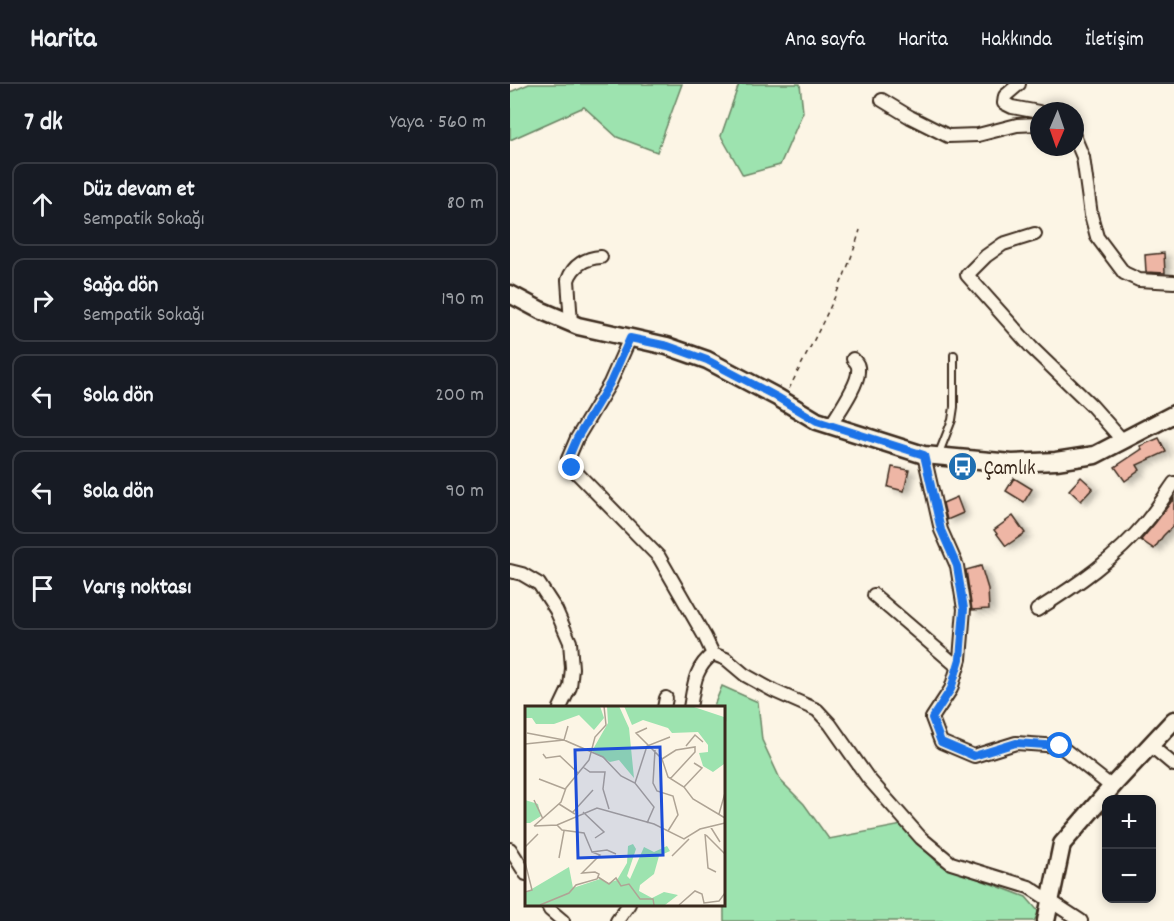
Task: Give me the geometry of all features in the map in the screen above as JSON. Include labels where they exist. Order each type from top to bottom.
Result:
[{"type":"street","points":[[1019,84],[1005,96],[1004,103],[1030,110]]},
{"type":"street","points":[[882,100],[948,136],[978,135],[1017,125],[1030,124]]},
{"type":"street","points":[[1083,156],[1091,215],[1097,237],[1124,273],[1139,280],[1174,282]]},
{"type":"street","points":[[1035,234],[1003,244],[986,256],[967,275],[1032,348],[1092,406],[1123,441]]},
{"type":"street","points":[[571,323],[568,280],[570,274],[577,264],[594,257],[602,257]]},
{"type":"street","points":[[510,294],[578,326],[668,346],[707,360],[817,421],[931,456],[1012,463],[1095,455],[1174,414]]},
{"type":"street","points":[[630,338],[610,383],[577,438],[568,459],[572,468],[659,557],[713,654],[726,659],[745,675],[774,691],[817,710],[830,724],[868,778],[915,832],[951,863],[1029,887],[1081,921]]},
{"type":"street","points":[[831,425],[857,379],[859,370],[853,359]]},
{"type":"street","points":[[931,456],[941,530],[957,566],[964,609],[958,667],[951,689],[932,718],[941,742],[974,756],[1016,743],[1060,746],[1112,787]]},
{"type":"street","points":[[1037,610],[1076,586],[1122,547],[1148,520],[1174,483]]},
{"type":"street","points":[[510,571],[522,574],[539,584],[556,610],[570,642],[572,668],[570,687],[561,706]]},
{"type":"street","points":[[874,595],[958,667]]},
{"type":"street","points":[[690,706],[695,680],[703,662],[713,654]]},
{"type":"street","points":[[1046,921],[1062,844],[1174,720]]},
{"type":"street","points":[[1150,745],[1174,765]]},
{"type":"street","points":[[510,849],[525,872]]},
{"type":"street","points":[[549,906],[563,921]]},
{"type":"street","points":[[617,921],[628,906]]},
{"type":"lane","points":[[931,456],[952,420],[954,355]]},
{"type":"path","points":[[783,401],[837,293],[860,230]]},
{"type":"green space","points":[[529,84],[682,84],[657,152],[617,137],[584,107],[510,140],[510,92]]},
{"type":"green space","points":[[739,84],[800,84],[803,112],[780,165],[743,175],[721,136]]},
{"type":"green space","points":[[722,686],[758,702],[762,740],[781,781],[804,804],[829,839],[902,825],[939,864],[1026,897],[1039,912],[1034,921],[724,921],[724,706],[714,706]]},
{"type":"building","points":[[1164,253],[1165,273],[1146,272],[1145,255]]},
{"type":"building","points":[[1159,438],[1166,452],[1137,465],[1140,470],[1125,481],[1115,467],[1142,449],[1140,446]]},
{"type":"building","points":[[892,467],[909,470],[904,491],[888,487]]},
{"type":"building","points":[[1081,477],[1093,488],[1081,501],[1069,490]]},
{"type":"building","points":[[1014,478],[1032,489],[1024,502],[1006,491]]},
{"type":"building","points":[[957,497],[963,513],[947,520],[943,503]]},
{"type":"building","points":[[1174,498],[1174,525],[1154,549],[1141,540]]},
{"type":"building","points":[[1013,516],[1025,533],[1006,546],[994,530]]},
{"type":"building","points":[[981,566],[988,589],[989,609],[972,610],[966,570]]},
{"type":"place","name":"Çamlık","points":[[963,467]]},
{"type":"route","points":[[572,468],[568,459],[577,438],[610,383],[630,338],[668,346],[707,360],[817,421],[924,455],[941,530],[957,566],[964,609],[960,659],[951,689],[932,718],[941,742],[974,756],[1016,743],[1060,746]]}]
